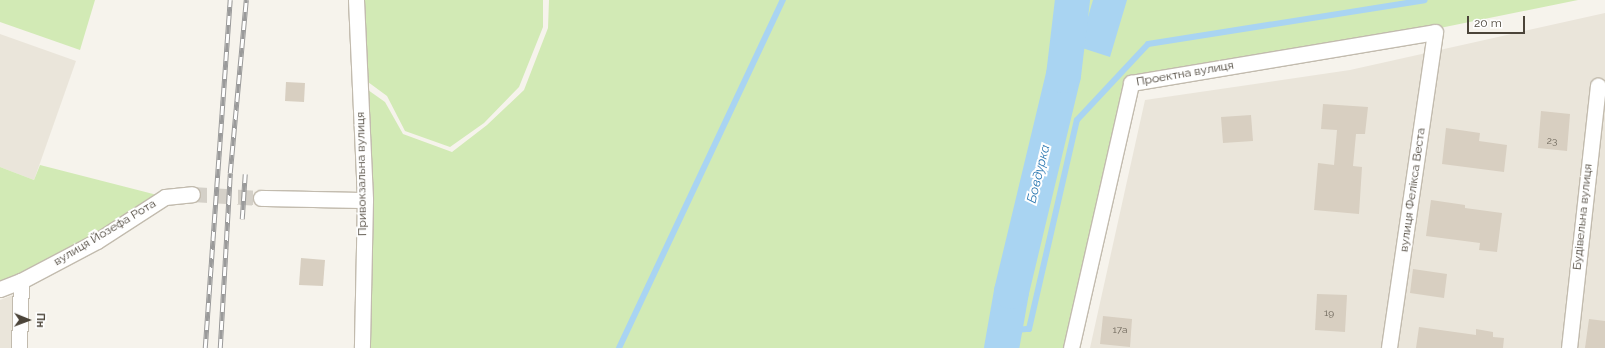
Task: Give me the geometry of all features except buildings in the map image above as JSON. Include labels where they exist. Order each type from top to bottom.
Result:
[{"type":"street","name":"Привокзальна вулиця","points":[[356,0],[365,200],[362,348]]},
{"type":"street","name":"Проектна вулиця","points":[[1071,348],[1131,82],[1435,32]]},
{"type":"street","name":"вулиця Фелікса Веста","points":[[1389,348],[1435,32]]},
{"type":"street","name":"Будівельна вулиця","points":[[1569,348],[1598,86]]},
{"type":"street","name":"вулиця Йозефа Рота","points":[[0,289],[21,281],[97,241],[165,198],[192,194]]},
{"type":"street","points":[[261,198],[365,200]]},
{"type":"street","points":[[19,348],[21,281]]},
{"type":"shaded area","points":[[1605,13],[1605,348],[1090,348],[1145,100],[1350,70]]},
{"type":"shaded area","points":[[0,34],[76,61],[34,180],[0,167]]},
{"type":"shaded area","points":[[13,295],[11,348],[0,348],[0,300]]},
{"type":"green space","points":[[0,0],[95,0],[80,50],[0,22]]},
{"type":"green space","points":[[363,0],[543,0],[543,27],[519,87],[484,123],[450,147],[405,131],[387,96],[368,82]]},
{"type":"green space","points":[[549,0],[1578,0],[1435,29],[1127,80],[1065,348],[369,348],[373,200],[368,90],[385,102],[403,134],[452,152],[487,125],[524,90],[548,28]]},
{"type":"green space","points":[[40,165],[165,197],[0,289],[0,167],[34,180]]},
{"type":"water","points":[[1093,0],[1127,0],[1110,57],[1079,47]]},
{"type":"waterway","points":[[619,348],[783,0]]},
{"type":"waterway","name":"Бовдурка","points":[[1001,348],[1011,291],[1063,75],[1072,0]]},
{"type":"waterway","points":[[1004,331],[1029,329],[1077,120],[1148,44],[1425,0]]},
{"type":"tunnel","points":[[192,194],[261,198]]},
{"type":"railway","points":[[205,348],[230,0]]},
{"type":"railway","points":[[220,348],[230,173],[246,0]]},
{"type":"railway","points":[[242,219],[245,174]]}]
